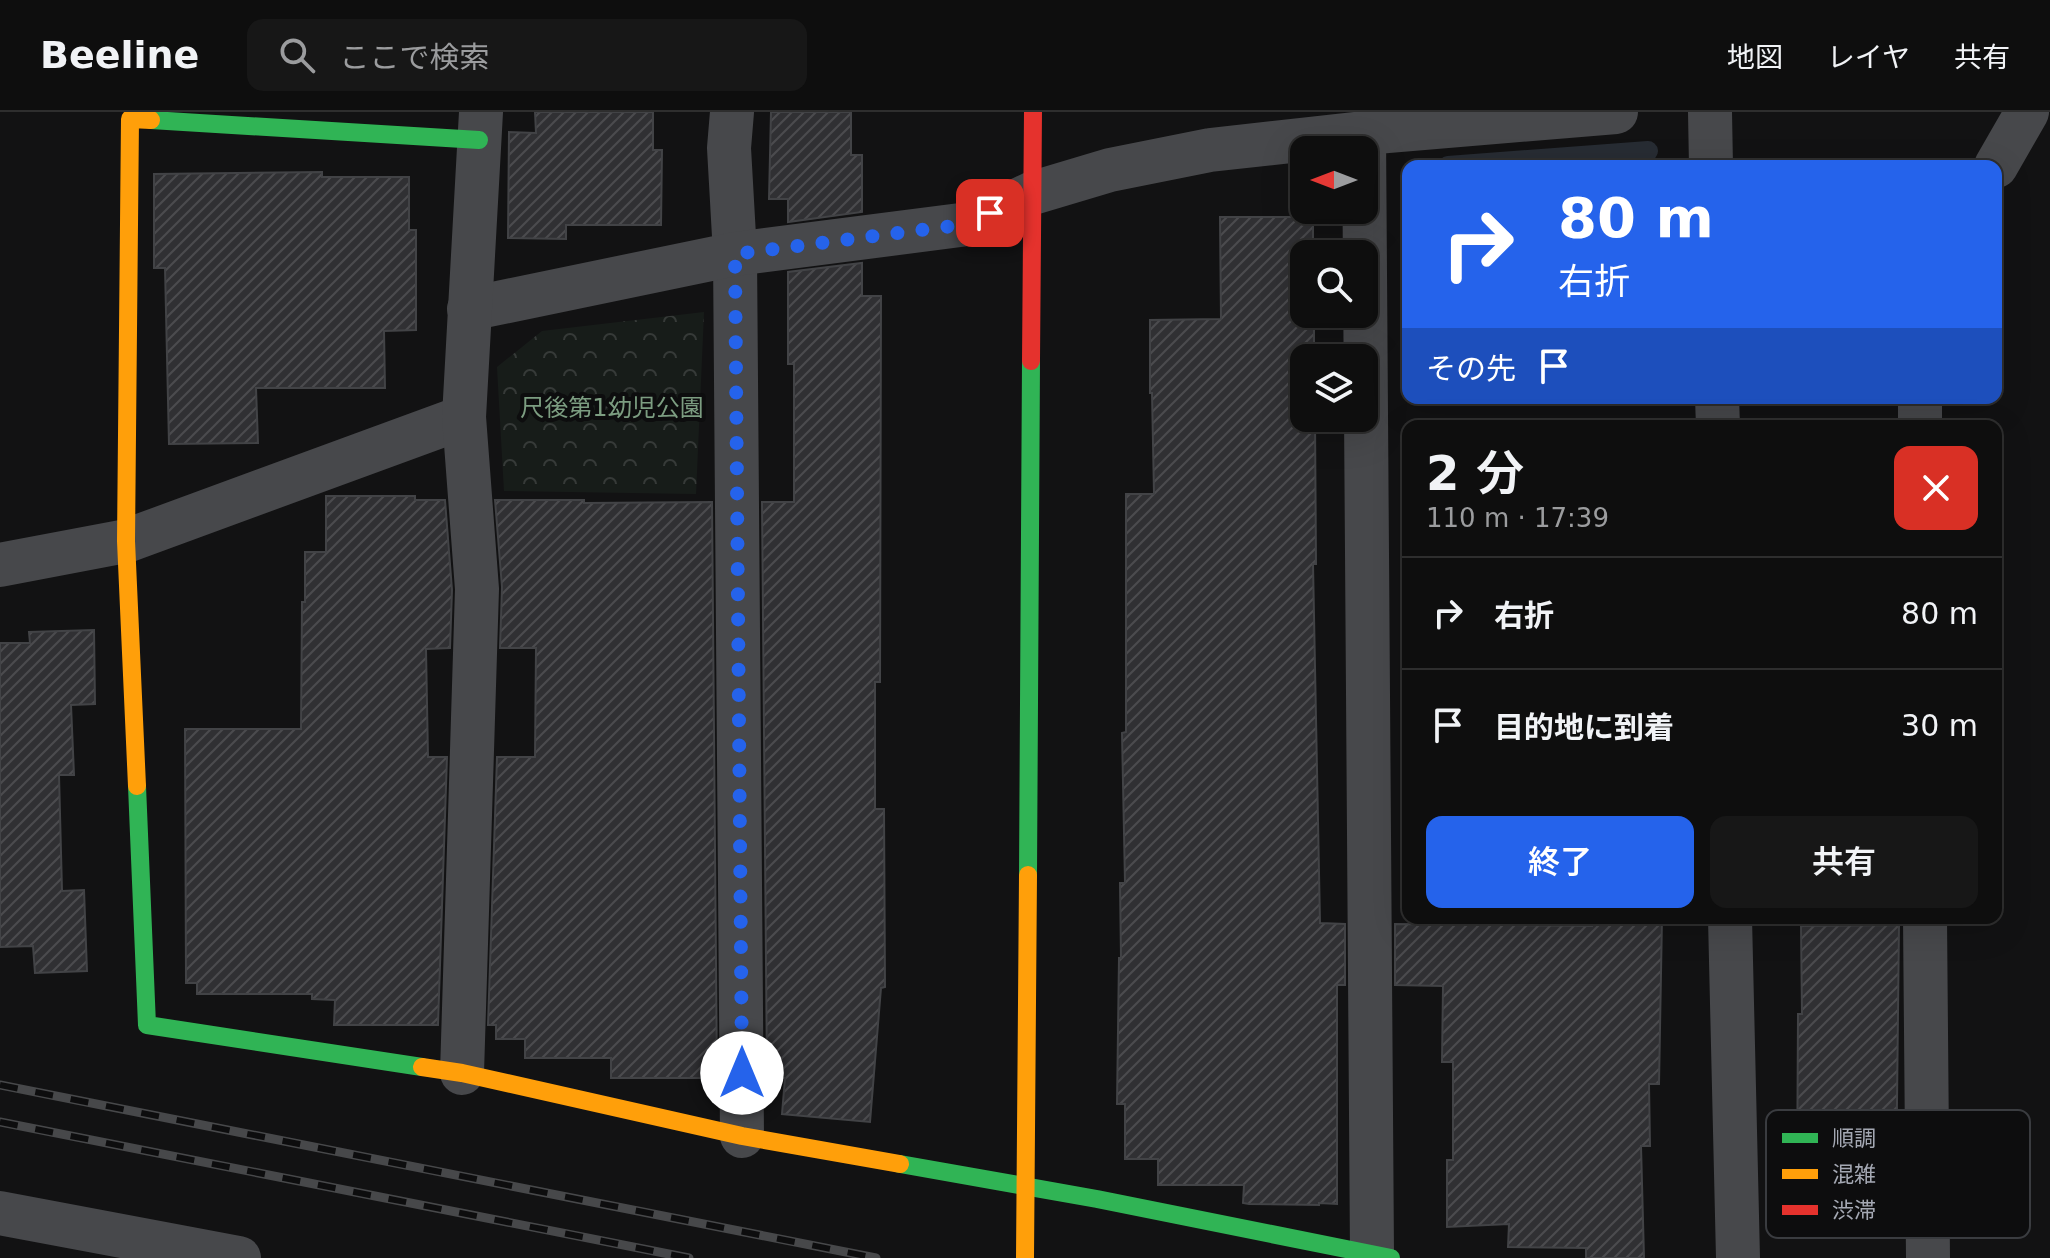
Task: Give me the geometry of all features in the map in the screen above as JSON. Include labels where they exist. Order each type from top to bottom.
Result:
[{"type":"street","points":[[732,112],[729,148],[735,254],[742,1136]]},
{"type":"street","points":[[1025,1258],[1033,112]]},
{"type":"street","points":[[469,309],[735,254],[968,224],[1033,193],[1110,170],[1210,150],[1509,117],[1616,112]]},
{"type":"street","points":[[1710,112],[1711,160]]},
{"type":"street","points":[[1999,160],[2027,112]]},
{"type":"street","points":[[462,1073],[477,589],[464,417],[480,126],[130,119],[126,541],[147,1025],[462,1073],[742,1136],[1097,1199],[1382,1256],[1364,133]]},
{"type":"street","points":[[0,565],[126,541],[464,417]]},
{"type":"street","points":[[1730,924],[1738,1258]]},
{"type":"street","points":[[1925,924],[1927,1110]]},
{"type":"street","points":[[0,1213],[47,1241],[239,1258]]},
{"type":"street","points":[[1928,1238],[1928,1258]]},
{"type":"green space","name":"尺後第1幼児公園","points":[[704,312],[696,494],[504,491],[497,367],[542,331]]},
{"type":"building","points":[[535,112],[653,112],[653,150],[662,150],[661,225],[566,225],[566,239],[508,238],[509,132],[536,133]]},
{"type":"building","points":[[771,112],[851,112],[851,155],[862,155],[862,212],[788,222],[788,199],[769,199]]},
{"type":"building","points":[[322,172],[322,177],[409,177],[409,230],[416,230],[416,330],[384,331],[385,388],[256,388],[258,443],[169,444],[165,268],[154,268],[154,174]]},
{"type":"building","points":[[1220,217],[1290,217],[1290,224],[1313,224],[1313,240],[1290,240],[1290,328],[1314,328],[1314,344],[1290,344],[1290,432],[1315,432],[1316,564],[1313,564],[1320,923],[1345,924],[1345,985],[1337,985],[1337,1204],[1249,1204],[1243,1203],[1244,1185],[1158,1185],[1158,1159],[1125,1159],[1125,1104],[1117,1104],[1120,883],[1125,883],[1122,733],[1126,732],[1126,494],[1154,494],[1150,320],[1221,319]]},
{"type":"building","points":[[862,263],[862,296],[881,296],[880,682],[875,682],[875,809],[884,809],[885,987],[881,988],[870,1122],[782,1114],[785,1078],[767,1078],[762,502],[794,502],[794,364],[788,364],[788,272]]},
{"type":"building","points":[[326,496],[415,496],[415,500],[445,500],[452,590],[450,648],[426,649],[428,757],[447,757],[438,1025],[334,1025],[335,1000],[312,999],[312,994],[197,994],[197,983],[186,983],[185,729],[301,729],[305,552],[326,552]]},
{"type":"building","points":[[495,500],[712,502],[717,1078],[611,1078],[611,1058],[525,1058],[525,1039],[496,1039],[496,1025],[488,1025],[497,757],[535,757],[536,648],[500,648],[502,587]]},
{"type":"building","points":[[94,630],[95,704],[71,705],[74,775],[59,775],[62,891],[84,890],[87,971],[35,973],[33,946],[0,947],[0,643],[30,643],[29,632]]},
{"type":"building","points":[[1395,924],[1662,924],[1659,1084],[1649,1084],[1650,1146],[1641,1146],[1644,1258],[1586,1258],[1586,1248],[1508,1247],[1509,1224],[1447,1227],[1447,1160],[1453,1160],[1453,1062],[1442,1062],[1443,986],[1395,985]]},
{"type":"building","points":[[1899,925],[1897,1110],[1797,1110],[1798,1014],[1802,1014],[1801,926]]},
{"type":"waterway","points":[[1528,160],[1648,151]]},
{"type":"railway","points":[[0,1085],[876,1258]]},
{"type":"railway","points":[[0,1122],[689,1258]]},
{"type":"traffic: fast","points":[[151,120],[479,140]]},
{"type":"traffic: fast","points":[[1028,875],[1031,361]]},
{"type":"traffic: fast","points":[[137,786],[147,1025],[422,1067]]},
{"type":"traffic: fast","points":[[900,1164],[1097,1199],[1391,1258]]},
{"type":"traffic: slow","points":[[137,786],[126,541],[130,119],[151,120]]},
{"type":"traffic: slow","points":[[1025,1258],[1028,875]]},
{"type":"traffic: slow","points":[[422,1067],[462,1073],[742,1136],[900,1164]]},
{"type":"traffic: jam","points":[[1031,361],[1033,112]]},
{"type":"route","points":[[742,1073],[735,254],[968,224],[990,213]]}]
